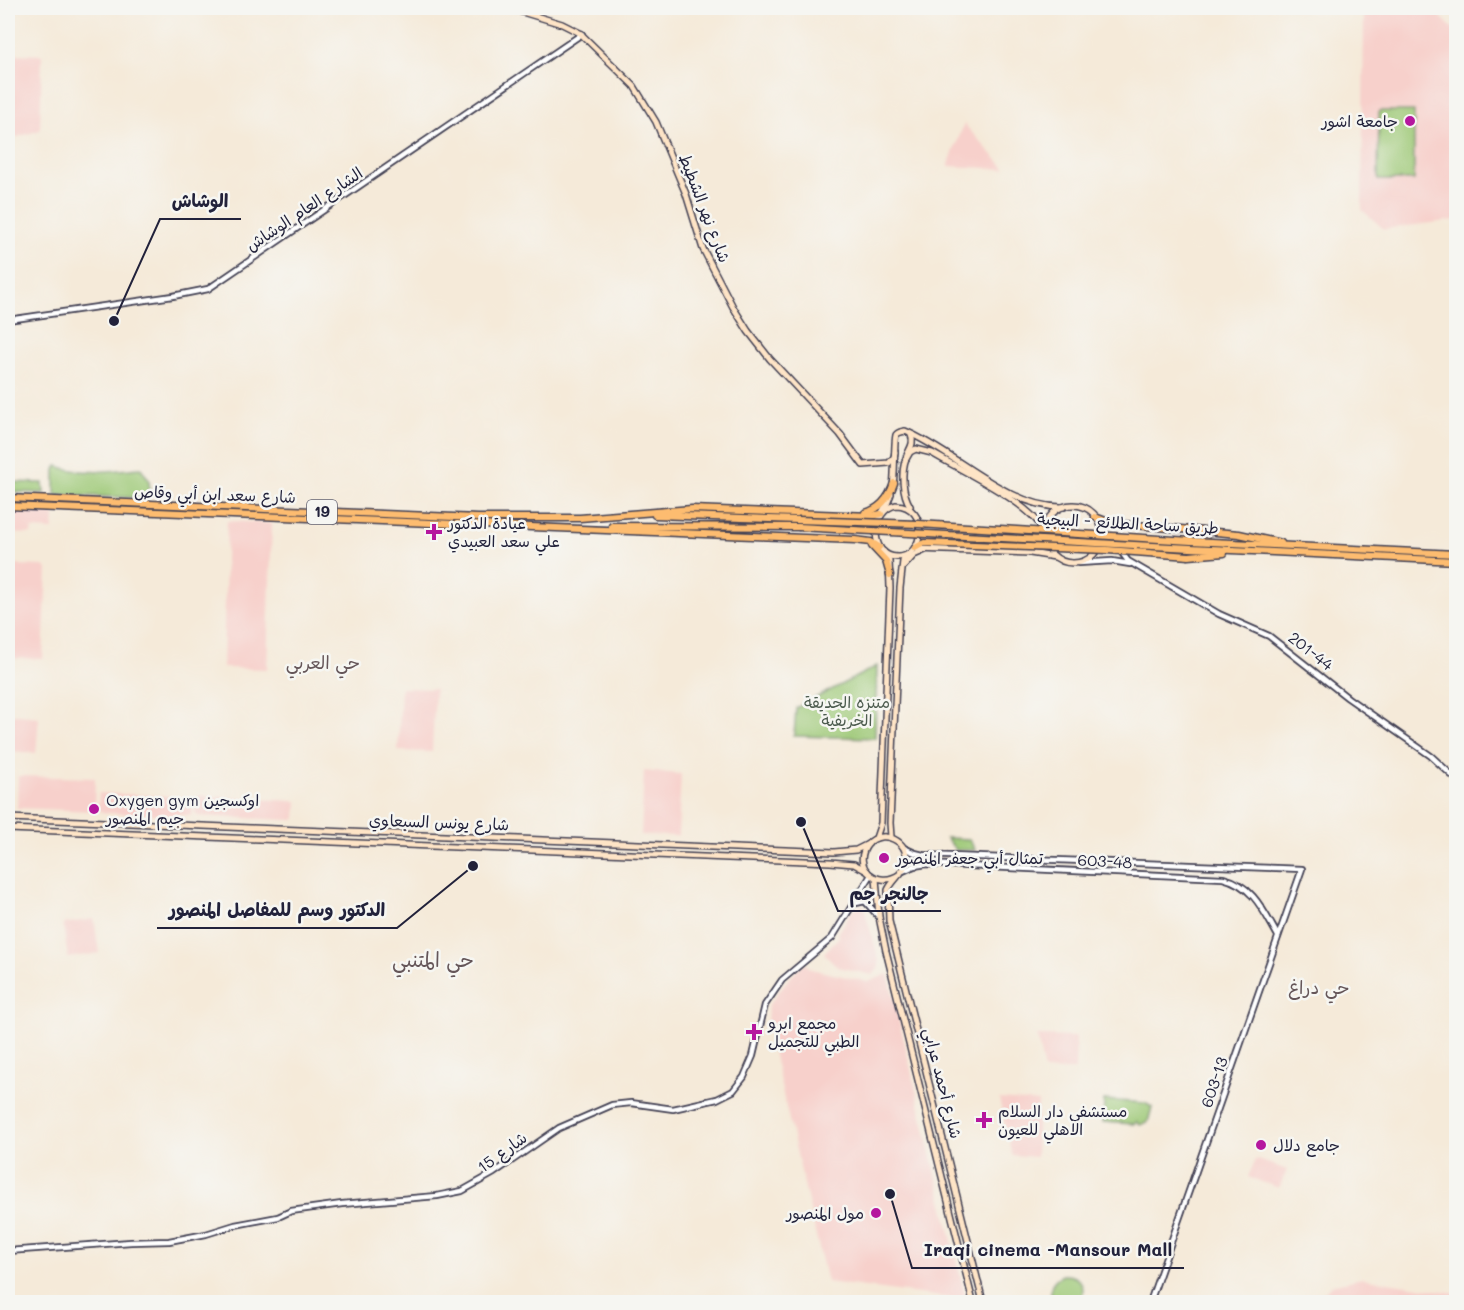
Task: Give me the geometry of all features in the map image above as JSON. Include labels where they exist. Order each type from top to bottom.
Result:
[{"type":"main road","name":"شارع نهر الشطيط","points":[[509,8],[562,24],[582,34],[627,78],[651,112],[686,194],[704,249],[733,307],[748,331],[770,359],[840,434],[863,465],[882,464]]},
{"type":"main road","points":[[876,838],[881,823],[890,575],[889,560],[881,549],[876,534],[878,520],[888,504],[894,480],[896,435],[902,431],[910,434],[1026,501],[1049,506],[1082,508],[1095,517],[1111,523],[1249,536],[1303,547]]},
{"type":"main road","points":[[891,837],[901,576],[903,561],[917,543],[919,526],[915,512],[907,503],[903,474],[913,442],[910,434]]},
{"type":"main road","points":[[906,459],[910,452],[916,449],[932,453],[1020,505],[1038,521],[1047,547],[1061,559]]},
{"type":"main road","points":[[882,464],[892,460],[895,452]]},
{"type":"main road","points":[[849,515],[877,508],[887,499],[894,480],[891,467],[882,464]]},
{"type":"main road","name":"شارع سعد ابن أبي وقاص","points":[[8,498],[478,518],[562,519],[637,515]]},
{"type":"main road","points":[[637,515],[692,509],[876,516],[886,508],[896,505],[907,506],[915,512]]},
{"type":"main road","name":"شارع سعد ابن أبي وقاص","points":[[8,506],[570,528]]},
{"type":"main road","points":[[1043,534],[1044,525],[1049,517],[1056,510],[1064,507]]},
{"type":"main road","points":[[637,515],[798,523]]},
{"type":"main road","points":[[912,551],[930,549],[1030,553],[1079,563],[1095,555],[1100,548],[1101,527],[1095,517]]},
{"type":"main road","points":[[570,528],[798,523]]},
{"type":"main road","name":"طريق ساحة الطلائع - البيجية","points":[[798,523],[919,524],[1191,541],[1456,554]]},
{"type":"main road","name":"طريق ساحة الطلائع - البيجية","points":[[798,523],[1190,549],[1456,561]]},
{"type":"main road","points":[[570,528],[855,540],[871,542],[894,557],[903,557],[924,543],[1107,550],[1189,556],[1248,552]]},
{"type":"main road","points":[[855,540],[866,543],[878,551],[888,565],[890,575]]},
{"type":"main road","points":[[901,576],[909,559],[919,552],[930,549]]},
{"type":"main road","name":"شارع يونس السبعاوي","points":[[8,818],[834,852],[856,850],[868,844]]},
{"type":"main road","name":"شارع يونس السبعاوي","points":[[8,829],[830,862],[854,864],[871,875]]},
{"type":"main road","points":[[346,832],[346,843]]},
{"type":"main road","points":[[891,837],[901,843],[907,859],[901,872],[889,880],[871,875],[863,857],[868,844],[876,838],[891,837]]},
{"type":"main road","name":"شارع أحمد عرابي","points":[[901,872],[888,890],[889,921],[983,1302]]},
{"type":"main road","name":"شارع أحمد عرابي","points":[[871,875],[879,917],[973,1302]]},
{"type":"street","name":"الشارع العام الوشاش","points":[[8,320],[208,289],[582,34]]},
{"type":"street","name":"201-44","points":[[1102,537],[1103,542],[1119,548],[1124,558],[1135,566],[1219,614],[1269,636],[1348,698],[1431,756],[1456,778]]},
{"type":"street","name":"201-44","points":[[1079,563],[1118,561],[1135,566]]},
{"type":"street","name":"603-48","points":[[904,848],[923,855],[1302,869]]},
{"type":"street","points":[[1064,860],[1064,871]]},
{"type":"street","name":"603-48","points":[[901,872],[914,866],[927,864],[1229,879],[1247,889],[1263,909],[1278,937]]},
{"type":"street","points":[[1204,866],[1204,877]]},
{"type":"street","name":"603-13","points":[[1150,1302],[1302,869]]},
{"type":"street","name":"شارع 15","points":[[8,1252],[137,1241],[170,1241],[278,1217],[291,1211],[437,1196],[462,1191],[487,1178],[554,1131],[612,1105],[631,1102],[672,1108],[717,1099],[733,1091],[744,1077],[753,1056],[765,1005],[776,988],[782,980],[832,938],[871,875]]},
{"type":"street","points":[[854,904],[865,901],[879,917]]},
{"type":"shaded area","name":"جامعة اشور","points":[[1364,8],[1432,8],[1456,32],[1456,220],[1384,229],[1362,210]]},
{"type":"shaded area","points":[[8,54],[42,55],[40,130],[8,140]]},
{"type":"shaded area","points":[[964,124],[1006,169],[948,166]]},
{"type":"shaded area","points":[[8,508],[50,510],[54,515],[53,530],[32,529],[31,534],[8,533]]},
{"type":"shaded area","points":[[227,521],[272,523],[267,669],[223,668]]},
{"type":"shaded area","points":[[12,565],[44,566],[47,569],[43,659],[8,658],[9,568]]},
{"type":"shaded area","points":[[401,688],[435,689],[432,752],[398,751]]},
{"type":"shaded area","points":[[8,714],[39,717],[36,753],[8,751]]},
{"type":"shaded area","points":[[644,771],[681,774],[678,836],[641,835]]},
{"type":"shaded area","points":[[18,776],[95,778],[94,811],[17,808]]},
{"type":"shaded area","points":[[99,793],[192,797],[192,815],[103,813],[98,809]]},
{"type":"shaded area","points":[[196,796],[297,801],[296,818],[294,820],[198,816],[195,813]]},
{"type":"shaded area","points":[[863,905],[879,961],[879,966],[873,975],[838,967],[824,953],[840,936],[838,934],[851,912]]},
{"type":"shaded area","points":[[94,919],[99,953],[68,958],[63,924]]},
{"type":"shaded area","points":[[805,963],[811,969],[868,982],[888,974],[966,1300],[827,1282],[767,1026],[768,1006],[786,982]]},
{"type":"shaded area","points":[[1037,1036],[1076,1037],[1075,1070],[1044,1071]]},
{"type":"shaded area","points":[[999,1099],[1038,1102],[1036,1157],[1012,1155]]},
{"type":"shaded area","points":[[1256,1159],[1287,1170],[1279,1188],[1248,1177]]},
{"type":"shaded area","points":[[1362,1278],[1456,1293],[1456,1302],[1315,1302],[1331,1285]]},
{"type":"green space","points":[[1379,111],[1414,111],[1414,180],[1378,180]]},
{"type":"green space","points":[[57,466],[88,472],[141,468],[149,480],[150,495],[146,498],[55,495]]},
{"type":"green space","points":[[8,482],[43,483],[44,493],[8,492]]},
{"type":"green space","name":"متنزه الحديقة الخريفية","points":[[877,666],[875,738],[794,736],[796,708]]},
{"type":"green space","points":[[946,838],[969,839],[975,850],[956,850]]},
{"type":"green space","points":[[1104,1100],[1145,1103],[1152,1107],[1148,1122],[1140,1125],[1137,1122],[1134,1124],[1103,1122]]},
{"type":"green space","points":[[1063,1275],[1074,1277],[1081,1283],[1083,1292],[1078,1302],[1056,1302],[1053,1298],[1051,1287],[1055,1280]]},
{"type":"place","name":"جامعة اشور","points":[[1410,121]]},
{"type":"place","name":"الوشاش","points":[[114,321]]},
{"type":"place","name":"عيادة الدكتور علي سعد العبيدي","points":[[434,532]]},
{"type":"place","name":"Oxygen gym اوكسجين جيم المنصور","points":[[94,809]]},
{"type":"place","name":"جالنجر جم","points":[[801,822]]},
{"type":"place","name":"تمثال أبي جعفر المنصور","points":[[884,858]]},
{"type":"place","name":"الدكتور وسم للمفاصل المنصور","points":[[473,866]]},
{"type":"place","name":"مجمع ابرو الطبي للتجميل","points":[[754,1032]]},
{"type":"place","name":"مستشفى دار السلام الاهلي للعيون","points":[[984,1120]]},
{"type":"place","name":"جامع دلال","points":[[1261,1145]]},
{"type":"place","name":"Iraqi cinema -Mansour Mall","points":[[890,1194]]},
{"type":"place","name":"مول المنصور","points":[[876,1213]]},
{"type":"district","name":"حي العربي","points":[[323,663]]},
{"type":"district","name":"حي المتنبي","points":[[433,960]]},
{"type":"district","name":"حي دراغ","points":[[1319,988]]}]
